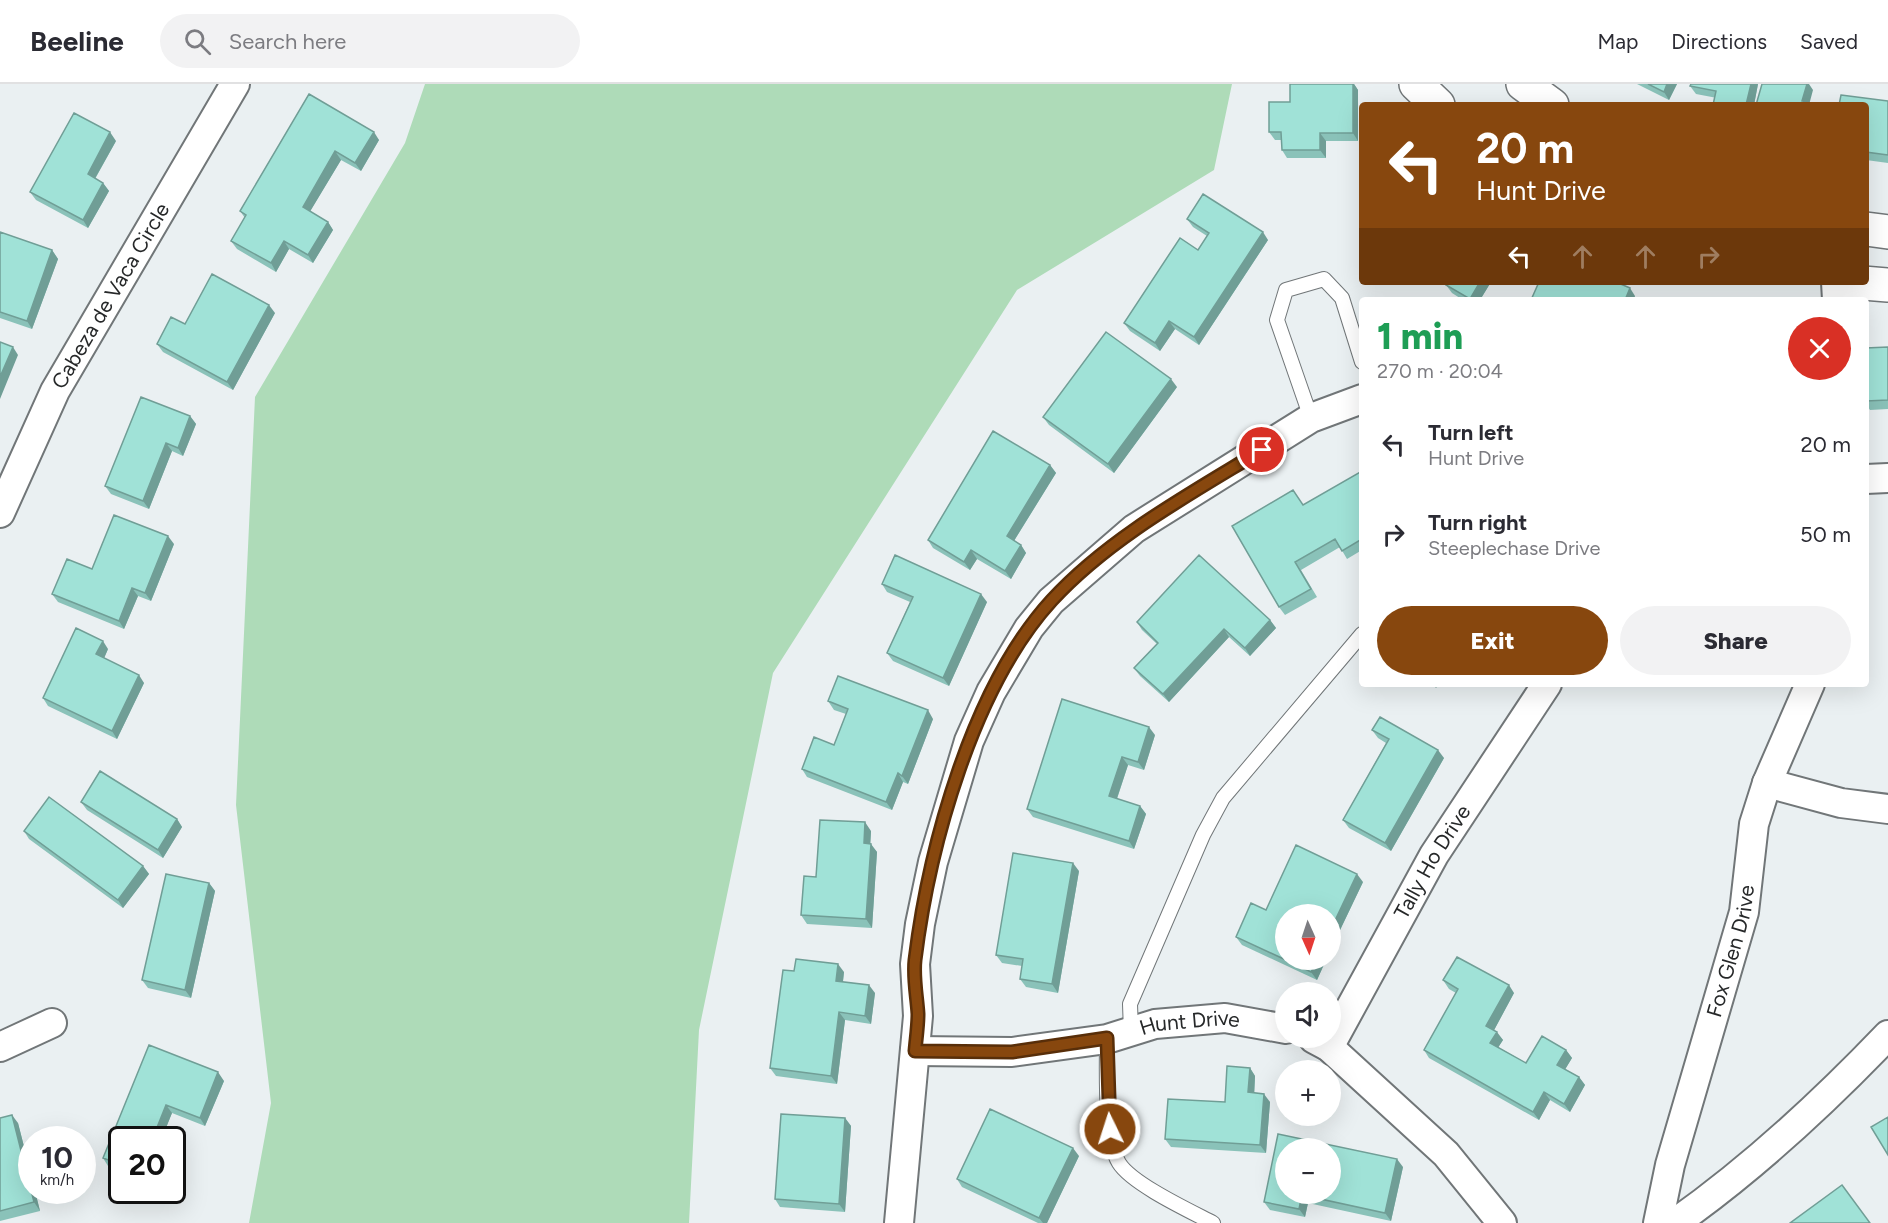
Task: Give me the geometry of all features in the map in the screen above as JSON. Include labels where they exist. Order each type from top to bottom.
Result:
[{"type":"main road","points":[[1416,84],[1435,102]]},
{"type":"main road","points":[[1523,84],[1548,102]]},
{"type":"main road","points":[[1869,229],[1888,231]]},
{"type":"main road","points":[[1869,283],[1888,285]]},
{"type":"street","name":"Cabeza de Vaca Circle","points":[[0,513],[55,391],[235,84]]},
{"type":"street","points":[[898,1223],[918,1016],[915,964],[933,862],[969,741],[991,692],[1029,628],[1051,601],[1134,529],[1311,418],[1359,400]]},
{"type":"street","points":[[1869,479],[1888,478]]},
{"type":"street","name":"Tally Ho Drive","points":[[1341,1010],[1434,855],[1545,687]]},
{"type":"street","name":"Fox Glen Drive","points":[[1658,1223],[1670,1165],[1744,912],[1754,824],[1767,783],[1809,687]]},
{"type":"street","points":[[1767,783],[1841,803],[1888,809]]},
{"type":"street","name":"Hunt Drive","points":[[915,1051],[1012,1052],[1119,1035],[1155,1024],[1225,1018],[1275,1027]]},
{"type":"street","points":[[0,1047],[52,1023]]},
{"type":"street","points":[[1675,1223],[1726,1187],[1795,1127],[1888,1035]]},
{"type":"street","points":[[1327,1048],[1446,1154],[1502,1223]]},
{"type":"lane","points":[[1311,418],[1277,320],[1286,290],[1324,279],[1342,298],[1359,352]]},
{"type":"lane","points":[[1213,1223],[1157,1192],[1119,1164],[1112,1142],[1109,1116],[1119,1035],[1130,1004],[1203,836],[1223,798],[1359,638]]},
{"type":"green space","points":[[425,84],[1232,84],[1214,170],[1017,290],[773,673],[699,1030],[689,1223],[249,1223],[271,1103],[236,805],[255,397],[405,143]]},
{"type":"building","points":[[1290,84],[1353,84],[1353,133],[1320,133],[1320,150],[1282,150],[1281,132],[1269,132],[1269,102],[1290,102]]},
{"type":"building","points":[[1648,84],[1667,84],[1664,92]]},
{"type":"building","points":[[1691,84],[1751,84],[1747,102],[1714,102],[1716,91],[1690,86]]},
{"type":"building","points":[[1762,84],[1807,84],[1802,101],[1806,102],[1757,102]]},
{"type":"building","points":[[309,94],[374,132],[355,163],[335,151],[303,207],[328,222],[308,255],[284,241],[271,263],[231,241],[246,215],[240,211]]},
{"type":"building","points":[[1841,95],[1888,101],[1888,155],[1869,152],[1869,102],[1840,102]]},
{"type":"building","points":[[74,113],[110,132],[88,174],[103,183],[83,220],[30,192]]},
{"type":"building","points":[[1203,194],[1263,232],[1194,337],[1169,321],[1155,343],[1124,323],[1180,238],[1198,250],[1209,233],[1187,219]]},
{"type":"building","points":[[0,232],[52,250],[27,321],[0,312]]},
{"type":"building","points":[[212,274],[269,305],[227,382],[157,344],[171,317],[185,324]]},
{"type":"building","points":[[1446,285],[1478,285],[1471,297],[1467,297]]},
{"type":"building","points":[[1538,285],[1623,285],[1630,288],[1626,297],[1532,297]]},
{"type":"building","points":[[1106,332],[1171,379],[1108,464],[1043,417]]},
{"type":"building","points":[[0,342],[13,347],[0,377]]},
{"type":"building","points":[[1888,347],[1888,400],[1869,401],[1869,348]]},
{"type":"building","points":[[141,397],[190,416],[178,448],[166,443],[143,501],[105,486]]},
{"type":"building","points":[[993,431],[1050,465],[1007,536],[1021,545],[1005,571],[971,550],[964,562],[928,540]]},
{"type":"building","points":[[1359,473],[1359,541],[1342,551],[1335,539],[1295,562],[1311,589],[1279,607],[1232,526],[1293,490],[1303,505]]},
{"type":"building","points":[[114,515],[168,536],[145,593],[132,588],[119,621],[52,594],[67,559],[92,569]]},
{"type":"building","points":[[895,555],[981,594],[943,678],[887,653],[913,597],[882,584]]},
{"type":"building","points":[[1199,555],[1270,620],[1245,648],[1224,629],[1163,694],[1134,668],[1158,643],[1137,622]]},
{"type":"building","points":[[76,628],[103,641],[96,654],[139,675],[112,731],[43,698]]},
{"type":"building","points":[[838,676],[928,710],[902,776],[898,773],[886,802],[802,769],[814,737],[834,745],[848,709],[828,701]]},
{"type":"building","points":[[1062,699],[1149,727],[1138,762],[1122,757],[1109,796],[1140,806],[1129,841],[1027,809]]},
{"type":"building","points":[[1380,717],[1438,750],[1385,843],[1343,820],[1389,739],[1372,730]]},
{"type":"building","points":[[100,771],[177,819],[158,850],[81,802]]},
{"type":"building","points":[[49,797],[143,866],[118,900],[24,831]]},
{"type":"building","points":[[820,820],[865,822],[864,843],[871,844],[866,919],[801,915],[804,876],[816,877]]},
{"type":"building","points":[[1296,845],[1357,874],[1341,908],[1341,904],[1275,904],[1275,955],[1236,937],[1251,903],[1266,910]]},
{"type":"building","points":[[1013,853],[1073,863],[1052,984],[1020,979],[1023,959],[996,955]]},
{"type":"building","points":[[166,874],[209,883],[185,990],[142,980]]},
{"type":"building","points":[[1457,957],[1509,985],[1486,1026],[1497,1032],[1490,1043],[1526,1063],[1542,1036],[1566,1050],[1557,1065],[1579,1077],[1564,1104],[1544,1092],[1533,1112],[1424,1050],[1458,989],[1443,980]]},
{"type":"building","points":[[796,959],[838,964],[836,981],[869,985],[865,1016],[839,1012],[831,1076],[770,1068],[783,970],[794,971]]},
{"type":"building","points":[[149,1045],[218,1072],[200,1118],[166,1105],[158,1126],[116,1126]]},
{"type":"building","points":[[1227,1066],[1250,1068],[1248,1092],[1264,1094],[1260,1145],[1165,1139],[1168,1099],[1225,1102]]},
{"type":"building","points":[[990,1109],[1073,1148],[1039,1218],[957,1179]]},
{"type":"building","points":[[781,1114],[845,1118],[839,1204],[775,1199]]},
{"type":"building","points":[[12,1115],[18,1139],[18,1204],[26,1204],[0,1211],[0,1118]]},
{"type":"building","points":[[1888,1117],[1888,1155],[1871,1127]]},
{"type":"building","points":[[1278,1134],[1297,1138],[1277,1138]]},
{"type":"building","points":[[108,1146],[108,1160],[103,1158]]},
{"type":"building","points":[[1341,1147],[1397,1159],[1385,1213],[1341,1203]]},
{"type":"building","points":[[1275,1149],[1275,1204],[1300,1204],[1299,1209],[1264,1202]]},
{"type":"building","points":[[1842,1185],[1870,1223],[1790,1223]]},
{"type":"route","points":[[1110,1129],[1107,1038],[1012,1052],[915,1051],[918,1016],[915,964],[920,924],[933,862],[969,741],[991,692],[1029,628],[1042,615],[1051,601],[1134,529],[1262,450]]}]
